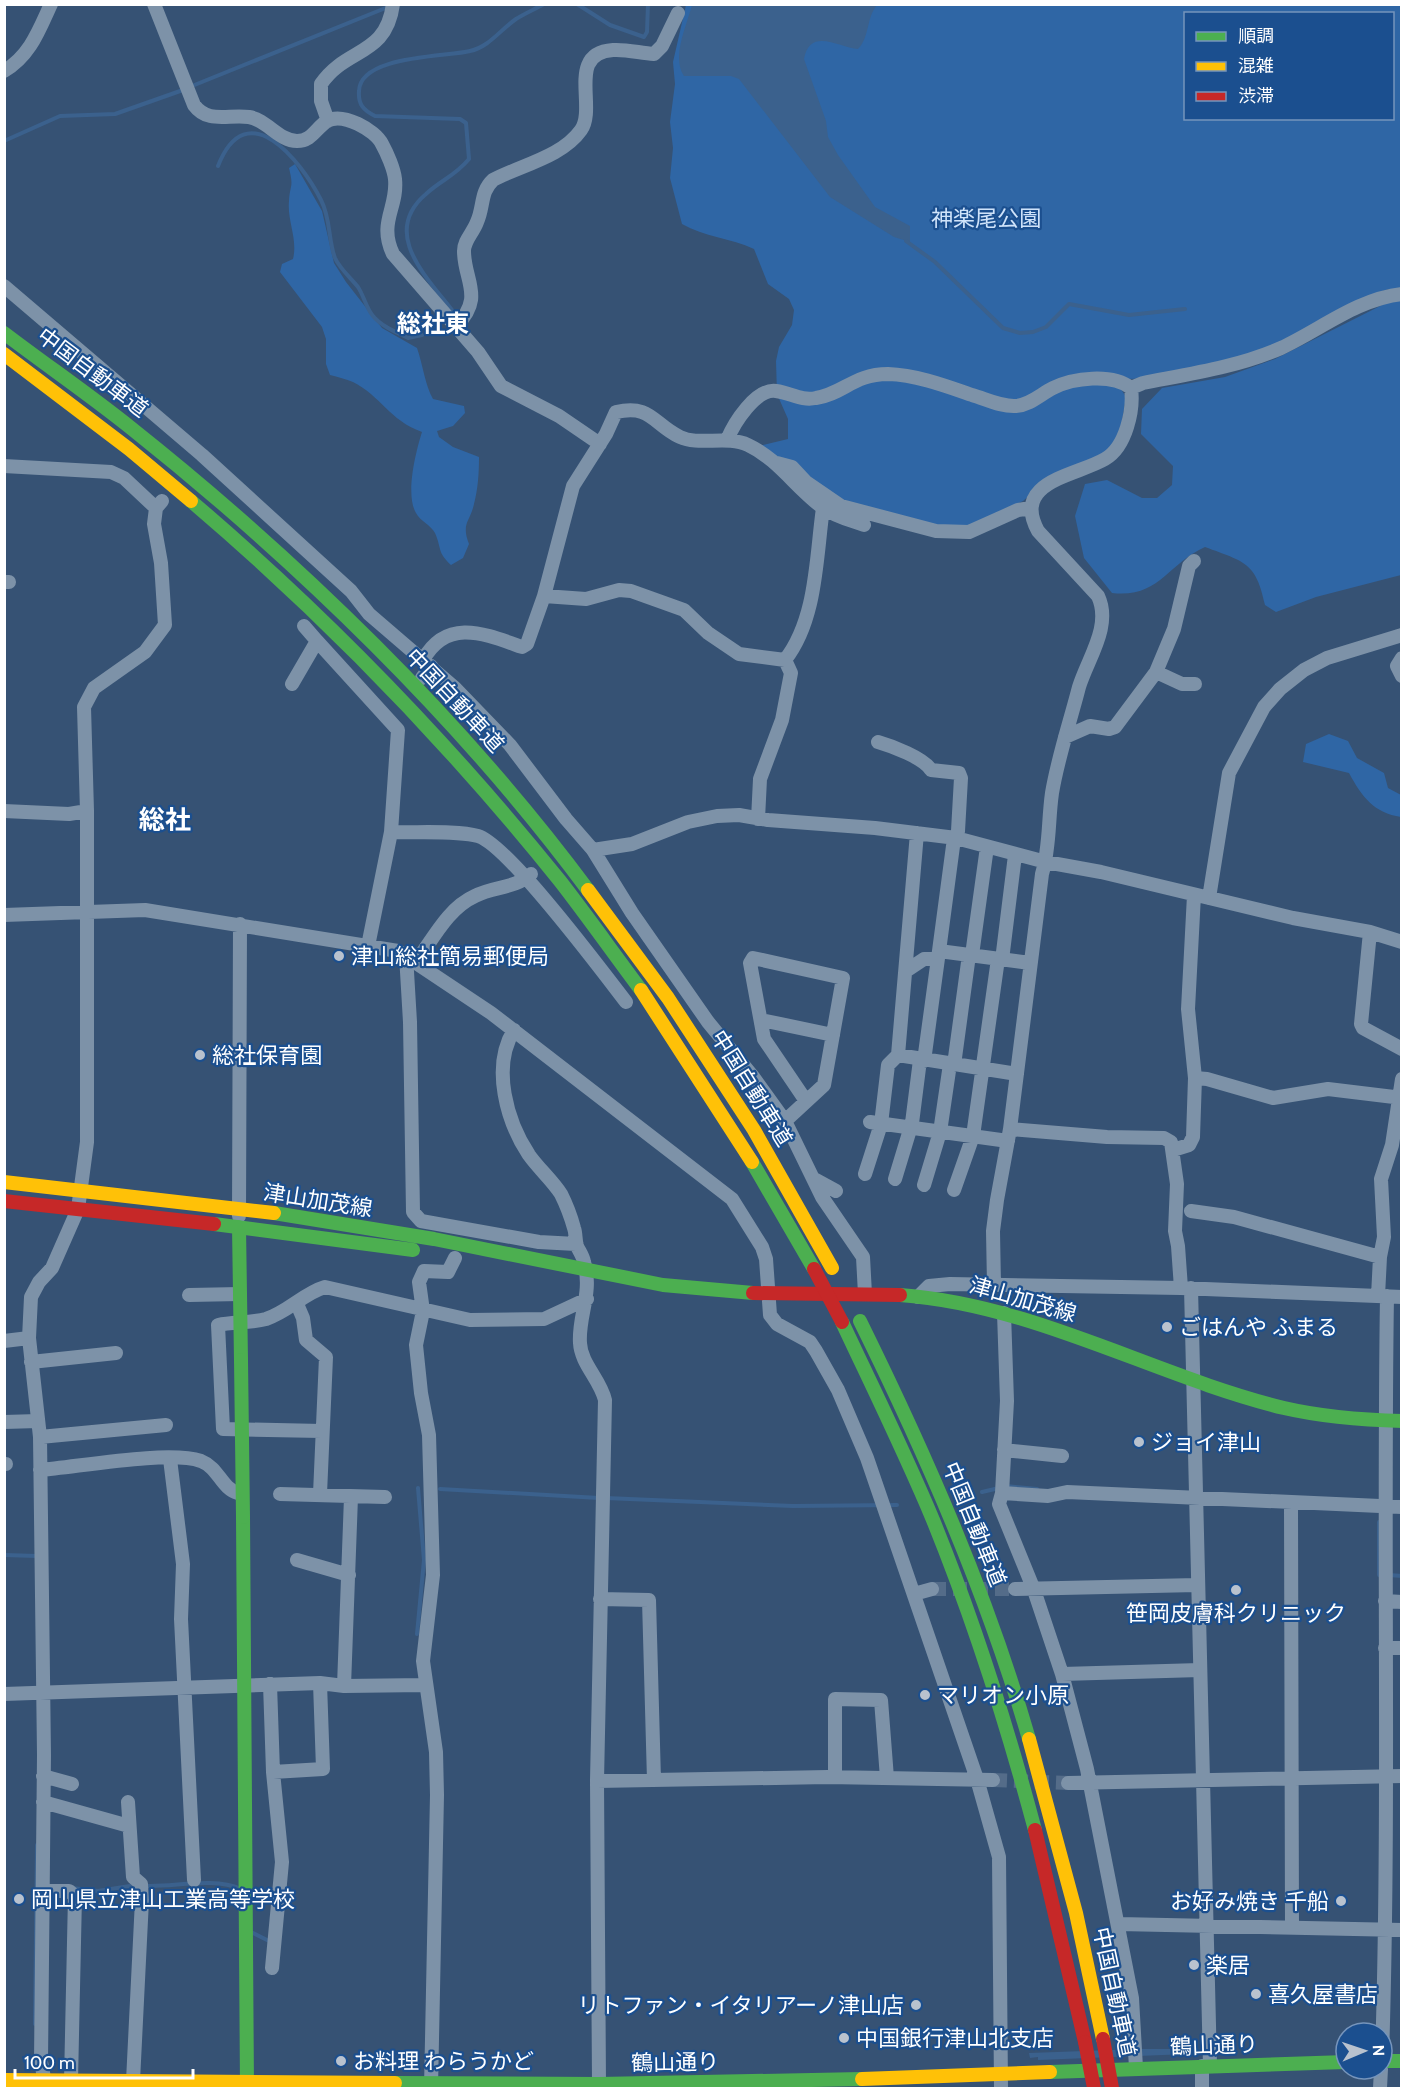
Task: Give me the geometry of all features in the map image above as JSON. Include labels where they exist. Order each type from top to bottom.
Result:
[{"type":"main road","name":"中国自動車道","points":[[4,333],[122,419],[248,524],[365,634],[474,750],[582,880],[666,993],[763,1144],[832,1268],[905,1412],[952,1519],[1016,1691],[1058,1836],[1112,2088]]},
{"type":"main road","name":"中国自動車道","points":[[4,354],[105,429],[234,536],[353,648],[461,763],[568,891],[624,964],[708,1086],[814,1269],[842,1322],[910,1467],[942,1544],[997,1695],[1045,1863],[1094,2088]]},
{"type":"main road","name":"津山加茂線","points":[[4,1182],[354,1225],[586,1274]]},
{"type":"main road","name":"津山加茂線","points":[[4,1201],[239,1227],[426,1252]]},
{"type":"main road","points":[[239,1227],[247,2085]]},
{"type":"main road","name":"津山加茂線","points":[[450,1257],[681,1288],[768,1293],[865,1294],[952,1301],[1004,1313],[1268,1404],[1343,1417],[1401,1421]]},
{"type":"main road","name":"鶴山通り","points":[[4,2080],[46,2085],[71,2081],[133,2081],[154,2085],[807,2085],[1001,2082],[1136,2068],[1334,2062]]},
{"type":"street","points":[[4,71],[25,54],[35,39],[51,4]]},
{"type":"street","points":[[154,4],[194,105],[200,112],[207,116],[249,117],[261,120],[288,140],[296,141],[311,137],[328,121],[337,119],[368,129],[382,144],[395,178],[386,227],[386,240],[393,254],[478,352],[501,386],[559,416],[600,444]]},
{"type":"street","points":[[328,121],[321,101],[321,84],[342,63],[383,36],[388,27],[393,4]]},
{"type":"street","points":[[456,326],[470,304],[471,291],[464,258],[465,242],[477,223],[487,186],[493,180],[569,143],[586,121],[585,85],[590,63],[599,54],[609,50],[654,54],[662,46],[678,13]]},
{"type":"street","points":[[4,286],[198,459],[351,591],[369,614],[427,663],[510,745],[573,839],[593,850],[632,913],[708,1022],[754,1078],[784,1121],[822,1197],[863,1257],[865,1294]]},
{"type":"street","points":[[1131,388],[1143,383],[1260,356],[1295,341],[1364,304],[1401,294]]},
{"type":"street","points":[[727,440],[750,406],[764,393],[775,391],[794,398],[814,399],[831,395],[849,383],[867,376],[888,374],[915,378],[1001,405],[1016,406],[1065,383],[1112,380],[1125,383],[1131,388]]},
{"type":"street","points":[[994,1285],[993,1231],[1009,1135],[1030,963],[1046,862],[1053,790],[1085,666],[1099,636],[1103,607],[1098,596],[1038,531],[1032,520],[1031,508],[1035,497],[1048,483],[1067,472],[1105,459],[1114,451],[1130,415],[1131,388]]},
{"type":"street","points":[[422,678],[434,644],[460,632],[479,632],[522,647],[527,644],[544,596],[573,486],[600,444],[616,412],[630,408],[642,410],[681,438],[727,440],[745,444],[775,463],[823,508],[864,525]]},
{"type":"street","points":[[775,463],[792,467],[806,482],[841,506],[936,531],[969,532],[1018,510],[1031,508]]},
{"type":"street","points":[[4,466],[111,472],[124,478],[159,504],[154,525],[161,563],[165,625],[145,652],[94,688],[84,707],[87,811],[87,1142],[78,1209],[52,1268],[39,1282],[31,1297],[29,1338],[40,1437],[44,1802],[41,2062],[46,2085]]},
{"type":"street","points":[[785,660],[796,645],[808,612],[823,508]]},
{"type":"street","points":[[1065,737],[1090,726],[1109,729],[1114,727],[1156,672],[1174,629],[1189,566],[1194,561]]},
{"type":"street","points":[[544,596],[586,599],[619,590],[631,591],[684,610],[708,633],[740,654],[785,660]]},
{"type":"street","points":[[304,626],[383,715],[398,720],[391,832],[368,946]]},
{"type":"street","points":[[1209,898],[1229,773],[1264,707],[1280,688],[1304,670],[1327,658],[1401,636]]},
{"type":"street","points":[[292,684],[317,641]]},
{"type":"street","points":[[1401,658],[1397,666],[1401,676]]},
{"type":"street","points":[[758,819],[760,778],[782,720],[792,673],[785,660]]},
{"type":"street","points":[[1156,672],[1182,684],[1195,684]]},
{"type":"street","points":[[878,742],[909,754],[927,764],[931,770],[959,773],[961,778],[956,838],[911,1128],[895,1179]]},
{"type":"street","points":[[4,811],[69,814],[87,811]]},
{"type":"street","points":[[593,850],[632,844],[702,818],[739,815],[758,819],[917,833],[956,838],[1015,855],[1112,874],[1194,895],[1370,932],[1401,942]]},
{"type":"street","points":[[391,832],[476,835],[490,841],[532,874],[626,1002]]},
{"type":"street","points":[[865,1174],[888,1065],[898,1055],[917,833]]},
{"type":"street","points":[[924,1185],[940,1131],[971,955],[987,847]]},
{"type":"street","points":[[954,1190],[973,1136],[1015,855]]},
{"type":"street","points":[[532,874],[514,885],[477,894],[463,902],[411,958],[416,1217],[421,1221],[539,1242],[576,1244]]},
{"type":"street","points":[[1173,1150],[1189,1145],[1193,1137],[1195,1078],[1188,1009],[1194,895]]},
{"type":"street","points":[[4,915],[145,910],[368,946],[411,958],[514,1030],[732,1199],[762,1247],[766,1259],[770,1315],[777,1324],[810,1342],[838,1390],[867,1458],[978,1779],[999,1857],[1001,2082]]},
{"type":"street","points":[[239,1227],[240,924]]},
{"type":"street","points":[[1370,932],[1361,1024],[1363,1028],[1401,1049]]},
{"type":"street","points":[[906,971],[924,959],[938,955],[971,955],[1030,963]]},
{"type":"street","points":[[784,1121],[824,1085],[843,978],[753,958],[750,963],[764,1039],[806,1101]]},
{"type":"street","points":[[761,1023],[766,1021],[833,1035]]},
{"type":"street","points":[[514,1030],[508,1038],[502,1076],[510,1115],[518,1137],[561,1194],[575,1229],[576,1244],[586,1274],[587,1299],[579,1341],[582,1358],[601,1385],[605,1400],[597,1781],[599,2084]]},
{"type":"street","points":[[898,1055],[922,1061],[1017,1074]]},
{"type":"street","points":[[1195,1078],[1207,1078],[1273,1098],[1328,1089],[1400,1101]]},
{"type":"street","points":[[1383,2021],[1386,1930],[1383,1296],[1380,1257],[1384,1237],[1381,1179],[1392,1145],[1400,1101],[1401,1079]]},
{"type":"street","points":[[875,1123],[973,1136],[1164,1138],[1171,1142],[1178,1195],[1174,1231],[1186,1288],[1196,1499],[1206,1926],[1206,2066],[1202,2088]]},
{"type":"street","points":[[814,1179],[836,1191]]},
{"type":"street","points":[[1191,1211],[1234,1217],[1380,1257]]},
{"type":"street","points":[[431,2086],[437,1796],[436,1752],[423,1661],[433,1575],[429,1435],[421,1394],[416,1346],[423,1311],[419,1282],[424,1271],[448,1272],[450,1257]]},
{"type":"street","points":[[918,1297],[929,1286],[994,1285],[1186,1288],[1401,1297]]},
{"type":"street","points":[[322,1431],[223,1429],[218,1325],[240,1320],[265,1319],[297,1304],[317,1289],[329,1287],[423,1311],[470,1320],[544,1320],[587,1299]]},
{"type":"street","points":[[189,1294],[240,1294]]},
{"type":"street","points":[[297,1304],[303,1318],[306,1340],[326,1357],[320,1494]]},
{"type":"street","points":[[1004,1313],[1007,1401],[1002,1493],[999,1504],[1034,1590],[1062,1674],[1087,1768],[1088,1782],[1119,1924],[1131,1998],[1136,2068]]},
{"type":"street","points":[[4,1341],[29,1338]]},
{"type":"street","points":[[31,1362],[116,1353]]},
{"type":"street","points":[[4,1422],[38,1421]]},
{"type":"street","points":[[40,1437],[166,1425]]},
{"type":"street","points":[[1005,1450],[1062,1455]]},
{"type":"street","points":[[40,1470],[170,1459],[195,1460],[210,1466],[228,1490],[238,1493]]},
{"type":"street","points":[[170,1459],[183,1564],[184,1687],[194,1880]]},
{"type":"street","points":[[1002,1493],[1048,1496],[1067,1492],[1291,1504],[1401,1507]]},
{"type":"street","points":[[280,1494],[385,1497]]},
{"type":"street","points":[[344,1686],[351,1497]]},
{"type":"street","points":[[1291,1504],[1293,1927]]},
{"type":"street","points":[[297,1560],[349,1575]]},
{"type":"street","points":[[1015,1589],[1197,1585]]},
{"type":"street","points":[[914,1594],[932,1589]]},
{"type":"street","points":[[600,1599],[649,1600],[654,1780]]},
{"type":"street","points":[[1385,1601],[1401,1602]]},
{"type":"street","points":[[1385,1648],[1401,1648]]},
{"type":"street","points":[[1062,1674],[1200,1670]]},
{"type":"street","points":[[273,1772],[323,1769],[320,1683]]},
{"type":"street","points":[[4,1694],[270,1684],[425,1685]]},
{"type":"street","points":[[270,1684],[273,1772],[282,1862],[272,1968]]},
{"type":"street","points":[[835,1777],[835,1699],[881,1700],[887,1778]]},
{"type":"street","points":[[43,1776],[72,1784]]},
{"type":"street","points":[[1068,1783],[1401,1776]]},
{"type":"street","points":[[597,1781],[835,1777],[993,1780]]},
{"type":"street","points":[[44,1802],[129,1826]]},
{"type":"street","points":[[128,1802],[133,1877],[141,1884],[142,1900],[133,2081]]},
{"type":"street","points":[[42,1891],[69,1891],[75,1896],[71,2081]]},
{"type":"street","points":[[1119,1924],[1401,1930]]},
{"type":"green space","name":"神楽尾公園","points":[[686,5],[1401,5],[1401,575],[1316,597],[1276,612],[1265,605],[1257,580],[1247,565],[1205,547],[1192,554],[1152,585],[1128,593],[1112,593],[1084,558],[1075,516],[1085,484],[1107,480],[1142,498],[1157,498],[1172,485],[1173,466],[1141,434],[1142,409],[1162,388],[1225,377],[1275,359],[1388,302],[1389,289],[1360,300],[1293,337],[1263,350],[1183,372],[1127,379],[1121,389],[1126,397],[1121,427],[1113,445],[1101,455],[1055,473],[1023,501],[971,525],[944,527],[854,508],[774,459],[759,446],[788,439],[788,419],[777,394],[776,361],[779,347],[792,325],[794,310],[789,299],[768,284],[754,249],[699,232],[682,224],[670,178],[673,148],[670,122],[675,84],[673,62]]},
{"type":"green space","points":[[295,164],[322,211],[334,263],[346,282],[382,328],[417,348],[433,399],[464,406],[465,413],[453,426],[437,431],[439,437],[453,447],[479,457],[476,493],[466,527],[469,544],[463,558],[451,565],[442,553],[433,530],[418,516],[413,505],[411,484],[422,432],[401,421],[363,388],[330,375],[326,364],[326,339],[322,327],[280,272],[282,264],[293,259],[294,252],[289,216],[291,183],[289,168]]},
{"type":"green space","points":[[1329,734],[1348,741],[1357,758],[1384,773],[1388,788],[1401,795],[1401,817],[1376,808],[1364,796],[1349,773],[1303,762],[1306,744]]},
{"type":"shaded area","points":[[692,5],[877,5],[858,49],[819,41],[812,43],[807,49],[804,59],[826,121],[828,137],[838,155],[875,207],[910,226],[910,242],[894,237],[830,197],[739,79],[731,76],[684,76],[680,68],[680,50]]},
{"type":"shaded area","points":[[1188,2049],[1188,2054],[1038,2060],[1038,2057],[1030,2058],[1029,2053]]},
{"type":"waterway","points":[[455,314],[413,256],[408,240],[407,225],[413,209],[426,194],[469,159],[466,123],[460,119],[375,116],[362,106],[359,91],[363,79],[374,70],[406,60],[477,49],[516,19],[544,4]]},
{"type":"waterway","points":[[577,4],[610,25],[644,37],[647,32],[648,4]]},
{"type":"waterway","points":[[192,86],[388,7]]},
{"type":"waterway","points":[[4,141],[60,116],[115,114],[183,90]]},
{"type":"waterway","points":[[218,166],[230,145],[244,135],[258,134],[273,141],[301,168],[312,184],[324,207],[335,258],[358,287],[376,320],[408,338],[422,335]]},
{"type":"waterway","points":[[906,241],[935,262],[1003,328],[1020,333],[1033,332],[1046,327],[1069,304],[1129,315],[1185,309]]},
{"type":"waterway","points":[[1006,1486],[1037,1489]]},
{"type":"waterway","points":[[417,1634],[424,1560],[418,1488]]},
{"type":"waterway","points":[[982,1492],[999,1488]]},
{"type":"waterway","points":[[440,1489],[599,1498]]},
{"type":"waterway","points":[[606,1498],[793,1506],[897,1505]]},
{"type":"waterway","points":[[1379,1522],[1379,1575]]},
{"type":"waterway","points":[[4,1555],[37,1556]]},
{"type":"waterway","points":[[1389,1575],[1402,1576]]},
{"type":"waterway","points":[[35,2024],[37,1845]]},
{"type":"waterway","points":[[147,1886],[207,1883],[230,1885],[241,1889]]},
{"type":"waterway","points":[[72,1888],[98,1891],[130,1886]]},
{"type":"waterway","points":[[251,1932],[269,1941]]},
{"type":"tunnel","points":[[932,1589],[1015,1589]]},
{"type":"tunnel","points":[[993,1780],[1068,1783]]},
{"type":"traffic: fast","points":[[4,333],[131,428],[255,532],[315,587],[432,704],[487,765],[588,890]]},
{"type":"traffic: fast","points":[[191,501],[290,589],[385,682],[430,730],[560,881],[641,990]]},
{"type":"traffic: fast","points":[[752,1162],[814,1269]]},
{"type":"traffic: fast","points":[[274,1213],[434,1239],[663,1285],[753,1293]]},
{"type":"traffic: fast","points":[[214,1224],[413,1250]]},
{"type":"traffic: fast","points":[[239,1227],[241,1360]]},
{"type":"traffic: fast","points":[[900,1295],[950,1301],[999,1312],[1094,1343],[1188,1378],[1284,1408],[1313,1414],[1402,1421]]},
{"type":"traffic: fast","points":[[860,1321],[909,1423],[954,1527],[994,1632],[1029,1739]]},
{"type":"traffic: fast","points":[[842,1322],[911,1470],[948,1558],[989,1673],[1035,1830]]},
{"type":"traffic: fast","points":[[241,1360],[243,1517]]},
{"type":"traffic: fast","points":[[243,1517],[247,2088]]},
{"type":"traffic: fast","points":[[1394,2061],[1402,2061]]},
{"type":"traffic: fast","points":[[1050,2072],[1334,2062]]},
{"type":"traffic: fast","points":[[395,2083],[599,2084],[862,2079]]},
{"type":"traffic: slow","points":[[4,354],[129,449],[191,501]]},
{"type":"traffic: slow","points":[[588,890],[668,998],[754,1130],[832,1268]]},
{"type":"traffic: slow","points":[[641,990],[752,1162]]},
{"type":"traffic: slow","points":[[4,1182],[274,1213]]},
{"type":"traffic: slow","points":[[1029,1739],[1076,1913],[1103,2039]]},
{"type":"traffic: slow","points":[[862,2079],[1050,2072]]},
{"type":"traffic: slow","points":[[4,2080],[395,2083]]},
{"type":"traffic: jam","points":[[4,1201],[214,1224]]},
{"type":"traffic: jam","points":[[814,1269],[842,1322]]},
{"type":"traffic: jam","points":[[753,1293],[900,1295]]},
{"type":"traffic: jam","points":[[1035,1830],[1085,2042]]},
{"type":"traffic: jam","points":[[1103,2039],[1112,2088]]},
{"type":"traffic: jam","points":[[1085,2042],[1094,2088]]},
{"type":"place","name":"津山総社簡易郵便局","points":[[339,956]]},
{"type":"place","name":"総社保育園","points":[[200,1055]]},
{"type":"place","name":"ごはんや ふまる","points":[[1167,1327]]},
{"type":"place","name":"ジョイ津山","points":[[1139,1442]]},
{"type":"place","name":"笹岡皮膚科クリニック","points":[[1236,1590]]},
{"type":"place","name":"マリオン小原","points":[[925,1695]]},
{"type":"place","name":"岡山県立津山工業高等学校","points":[[19,1899]]},
{"type":"place","name":"お好み焼き 千船","points":[[1341,1901]]},
{"type":"place","name":"楽居","points":[[1194,1965]]},
{"type":"place","name":"喜久屋書店","points":[[1256,1994]]},
{"type":"place","name":"リトファン・イタリアーノ津山店","points":[[916,2005]]},
{"type":"place","name":"中国銀行津山北支店","points":[[844,2038]]},
{"type":"place","name":"お料理 わらうかど","points":[[341,2061]]},
{"type":"district","name":"総社東","points":[[433,324]]},
{"type":"district","name":"総社","points":[[165,820]]}]
